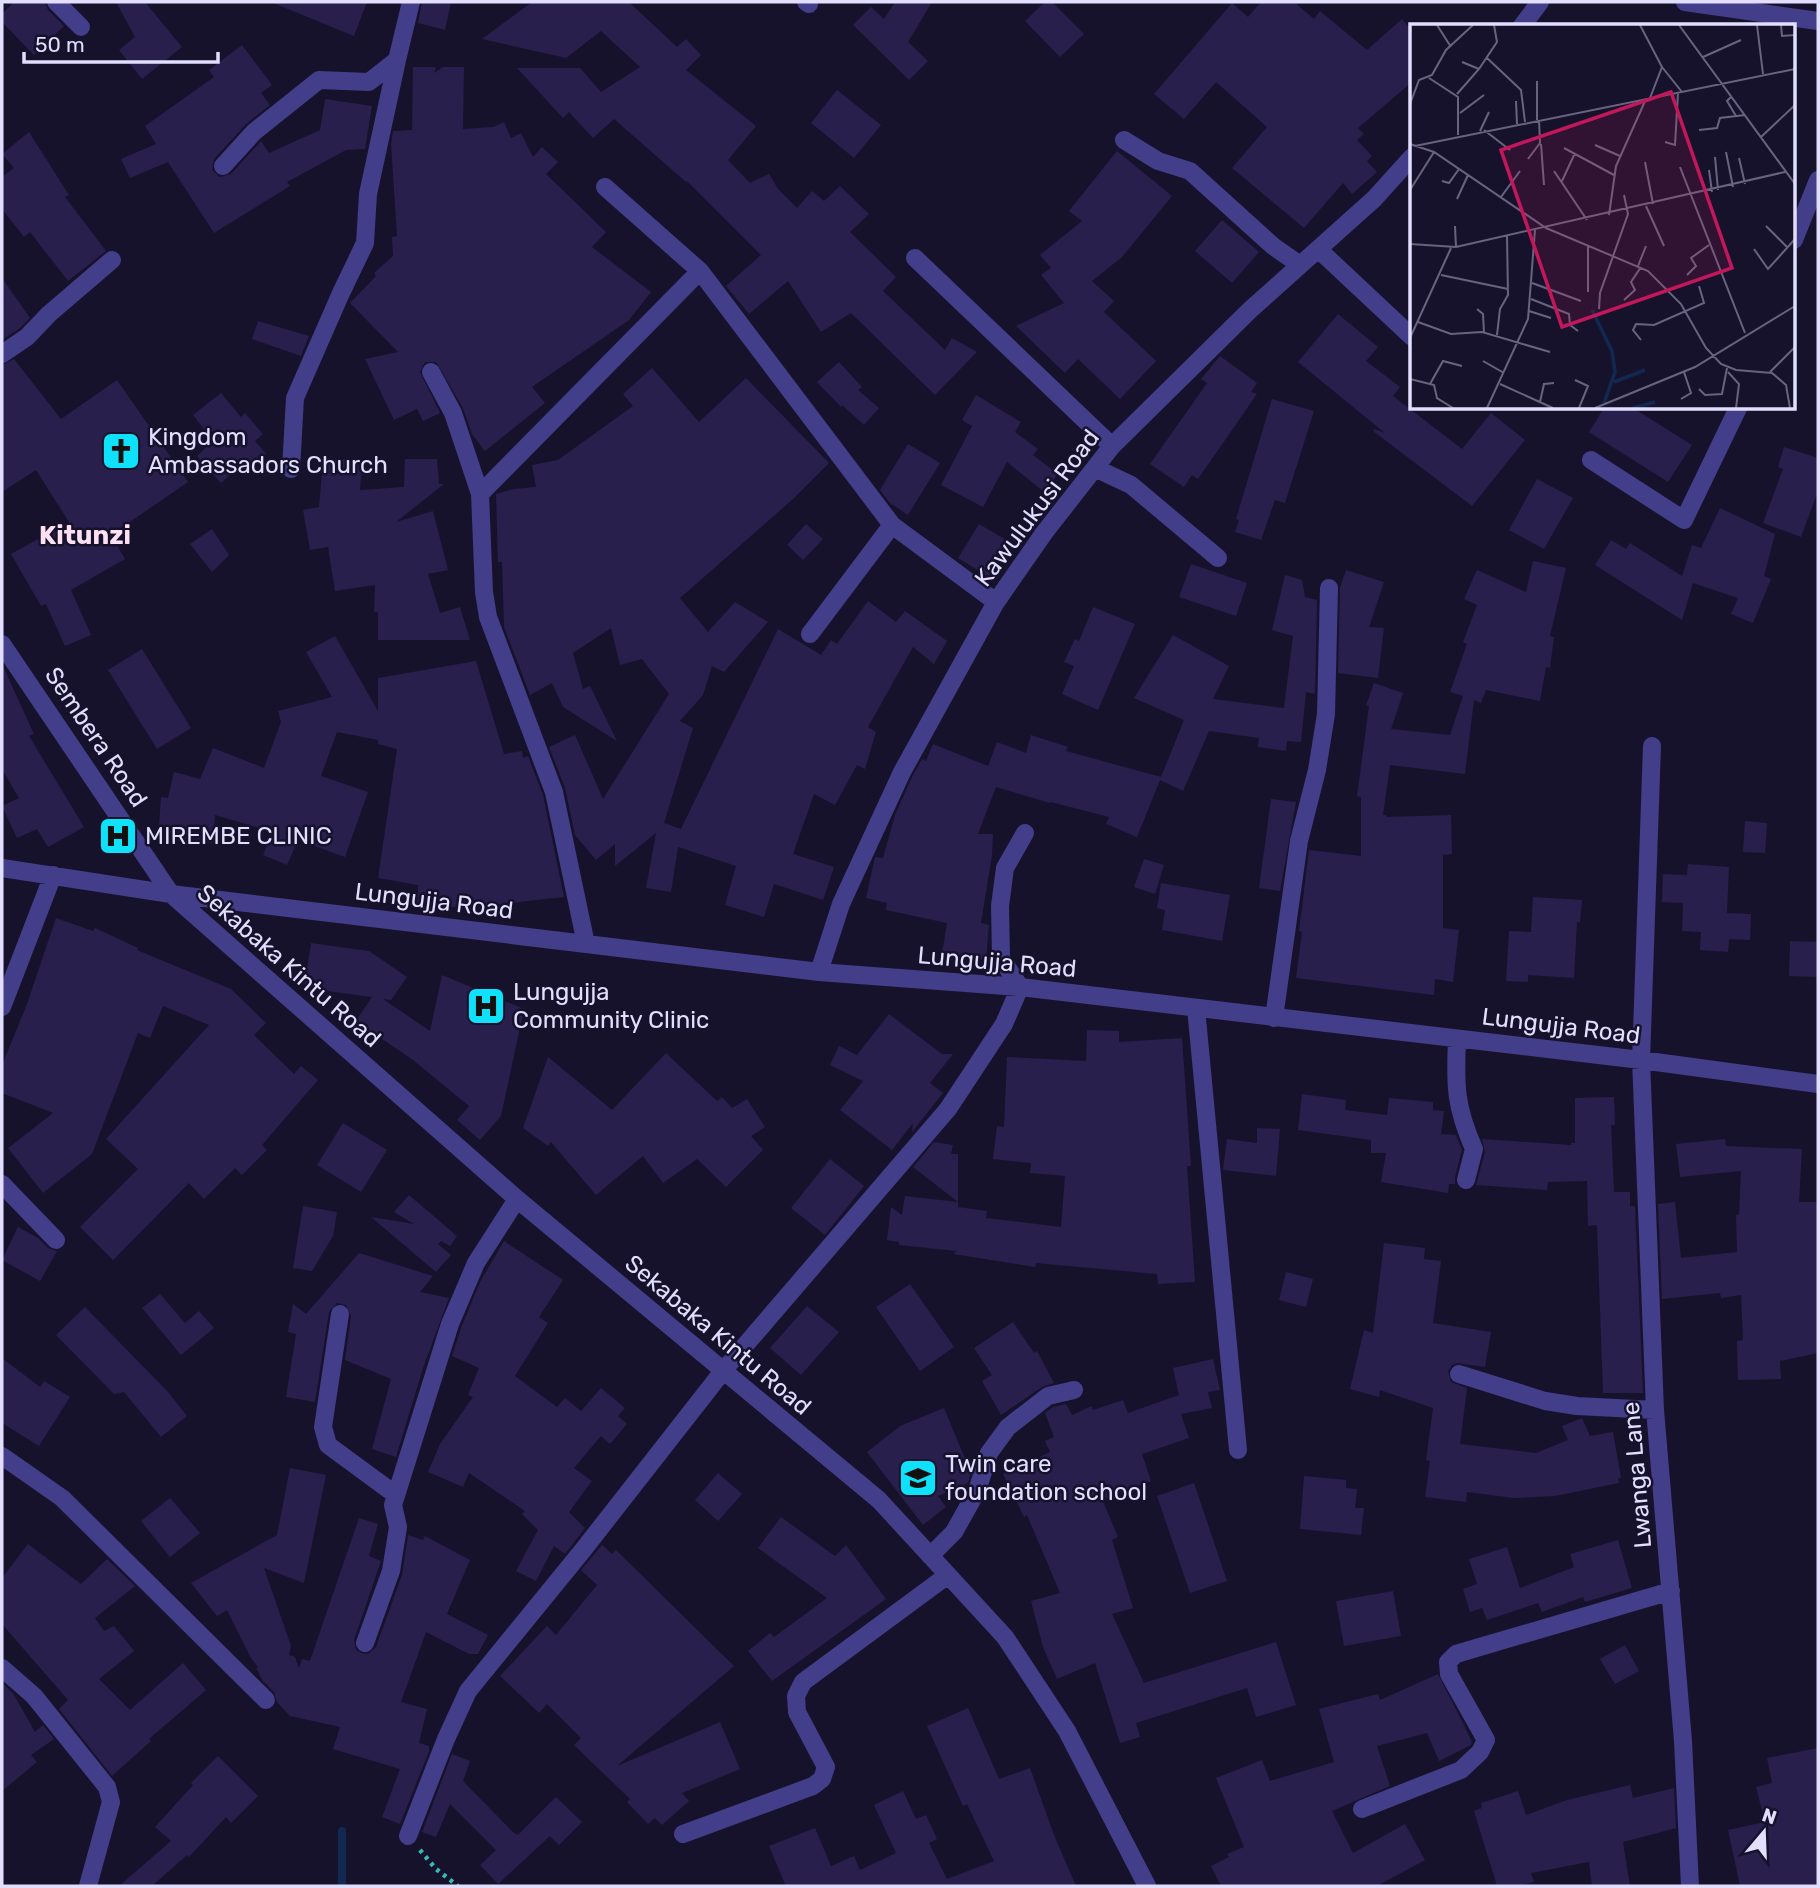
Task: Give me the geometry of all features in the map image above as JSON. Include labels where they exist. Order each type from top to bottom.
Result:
[{"type":"street","points":[[56,2],[81,27]]},
{"type":"street","points":[[291,469],[295,398],[365,243],[369,194],[411,2]]},
{"type":"street","points":[[1524,24],[1540,2]]},
{"type":"street","points":[[1685,2],[1818,21]]},
{"type":"street","points":[[223,166],[254,131],[319,80],[369,82],[397,60]]},
{"type":"street","points":[[1124,140],[1158,161],[1190,171],[1273,246],[1300,265]]},
{"type":"street","name":"Kawulukusi Road","points":[[819,972],[841,904],[902,772],[996,603],[1044,533],[1112,446],[1250,310],[1374,199],[1410,159]]},
{"type":"street","points":[[1796,235],[1818,180]]},
{"type":"street","points":[[605,187],[700,271],[892,525],[996,603]]},
{"type":"street","points":[[1318,249],[1410,335]]},
{"type":"street","points":[[915,258],[1112,446]]},
{"type":"street","points":[[2,354],[27,337],[48,314],[112,260]]},
{"type":"street","points":[[480,494],[700,271]]},
{"type":"street","points":[[430,372],[453,413],[480,494],[484,592],[488,617],[554,792],[586,944]]},
{"type":"street","points":[[1591,460],[1684,520],[1737,410]]},
{"type":"street","points":[[1095,468],[1131,485],[1218,558]]},
{"type":"street","points":[[810,634],[892,525]]},
{"type":"street","points":[[1274,1018],[1299,841],[1317,770],[1326,714],[1329,588]]},
{"type":"street","name":"Sembera Road","points":[[2,644],[171,894]]},
{"type":"street","name":"Lwanga Lane","points":[[1652,746],[1641,1060],[1655,1410],[1683,1741],[1690,1886]]},
{"type":"street","points":[[408,1836],[468,1691],[592,1539],[723,1371],[948,1109],[1004,1024],[1020,987],[1001,958],[1000,906],[1005,868],[1025,833]]},
{"type":"street","name":"Lungujja Road","points":[[2,868],[171,894],[819,972],[1020,987],[1641,1060],[1818,1084]]},
{"type":"street","points":[[2,1007],[53,875]]},
{"type":"street","name":"Sekabaka Kintu Road","points":[[171,894],[517,1199],[879,1500],[1005,1637],[1067,1731],[1147,1886]]},
{"type":"street","points":[[1196,1008],[1238,1450]]},
{"type":"street","points":[[1457,1039],[1455,1086],[1463,1124],[1474,1149],[1466,1180]]},
{"type":"street","points":[[2,1184],[57,1240]]},
{"type":"street","points":[[365,1643],[391,1571],[398,1527],[393,1505],[450,1324],[476,1263],[517,1199]]},
{"type":"street","points":[[340,1314],[323,1427],[328,1445],[396,1495]]},
{"type":"street","points":[[1459,1374],[1545,1401],[1577,1406],[1655,1410]]},
{"type":"street","points":[[930,1556],[954,1532],[977,1490],[989,1453],[1008,1427],[1048,1396],[1074,1390]]},
{"type":"street","points":[[2,1456],[62,1498],[266,1700]]},
{"type":"street","points":[[683,1834],[813,1786],[822,1779],[825,1767],[797,1712],[796,1696],[803,1682],[948,1575]]},
{"type":"street","points":[[1362,1809],[1461,1770],[1480,1752],[1486,1740],[1449,1674],[1448,1662],[1456,1654],[1671,1591]]},
{"type":"street","points":[[2,1668],[34,1696],[107,1787],[111,1802],[88,1886]]},
{"type":"path","points":[[408,1836],[436,1869],[458,1886]]},
{"type":"building","points":[[14,2],[45,2],[48,10],[64,26],[34,55],[2,22],[2,14]]},
{"type":"building","points":[[116,2],[145,2],[182,47],[142,79],[119,50],[135,37]]},
{"type":"building","points":[[271,2],[367,2],[354,36]]},
{"type":"building","points":[[422,2],[451,2],[445,30],[418,23]]},
{"type":"building","points":[[532,2],[629,2],[677,47],[686,39],[701,55],[686,70],[756,126],[728,160],[750,183],[769,174],[778,189],[797,208],[812,191],[824,201],[840,186],[869,214],[850,232],[896,277],[883,291],[945,350],[952,338],[977,352],[935,395],[851,313],[821,332],[788,281],[749,314],[726,286],[761,255],[687,181],[614,119],[593,138],[569,112],[563,118],[517,68],[580,68],[601,92],[640,67],[601,31],[566,58],[482,39]]},
{"type":"building","points":[[895,2],[932,2],[908,42],[928,61],[909,80],[853,25],[871,7],[884,19]]},
{"type":"building","points":[[1045,2],[1052,2],[1084,34],[1060,57],[1025,21]]},
{"type":"building","points":[[1261,2],[1294,2],[1314,19],[1320,11],[1367,50],[1402,19],[1410,29],[1410,84],[1358,128],[1364,134],[1357,140],[1372,156],[1367,161],[1377,172],[1352,194],[1343,183],[1304,228],[1232,168],[1267,127],[1216,82],[1184,119],[1154,94],[1232,3],[1248,17]]},
{"type":"building","points":[[242,45],[272,85],[261,93],[270,105],[246,124],[214,159],[212,170],[220,177],[231,174],[261,141],[269,153],[320,130],[325,99],[372,106],[365,149],[346,150],[287,182],[290,186],[214,233],[168,162],[130,178],[121,159],[156,144],[145,126],[214,77],[209,70]]},
{"type":"building","points":[[413,67],[436,67],[434,73],[443,67],[464,67],[463,129],[493,127],[504,122],[511,138],[521,133],[533,157],[542,147],[558,162],[546,174],[606,232],[592,247],[651,292],[629,320],[532,387],[545,403],[485,451],[472,434],[463,408],[436,362],[425,362],[420,372],[440,413],[423,421],[417,409],[394,420],[365,359],[398,352],[350,303],[376,276],[374,273],[393,256],[392,237],[397,236],[391,144],[393,131],[412,130]]},
{"type":"building","points":[[837,90],[881,125],[854,158],[811,123]]},
{"type":"building","points":[[29,132],[69,195],[65,197],[106,251],[68,281],[30,232],[24,237],[2,209],[2,177],[14,168],[2,154]]},
{"type":"building","points":[[1117,151],[1172,196],[1122,257],[1092,281],[1114,301],[1104,312],[1156,361],[1120,399],[1078,359],[1065,373],[1016,326],[1064,303],[1041,275],[1051,268],[1040,255],[1082,221],[1069,211]]},
{"type":"building","points":[[1222,220],[1259,252],[1232,283],[1195,251]]},
{"type":"building","points":[[2,278],[30,318],[2,340]]},
{"type":"building","points":[[1338,314],[1378,347],[1366,361],[1400,387],[1393,396],[1462,449],[1491,413],[1525,440],[1472,506],[1373,431],[1374,429],[1385,433],[1298,362]]},
{"type":"building","points":[[258,321],[309,336],[301,356],[252,339]]},
{"type":"building","points":[[1220,356],[1257,383],[1251,392],[1257,394],[1198,479],[1192,475],[1184,487],[1150,464],[1207,383],[1201,379]]},
{"type":"building","points":[[14,359],[61,419],[117,380],[188,482],[111,535],[125,559],[71,590],[91,635],[65,646],[46,604],[41,606],[11,554],[69,522],[36,470],[2,492],[2,365]]},
{"type":"building","points":[[839,362],[862,387],[858,390],[879,408],[864,425],[842,405],[841,407],[817,382]]},
{"type":"building","points":[[652,368],[699,422],[746,378],[829,463],[793,499],[680,598],[708,632],[735,602],[768,622],[724,672],[712,666],[703,695],[680,721],[693,728],[664,823],[681,829],[778,629],[821,655],[831,640],[837,644],[868,601],[896,622],[905,611],[947,641],[934,664],[913,647],[868,727],[876,732],[865,769],[857,765],[835,805],[814,794],[793,854],[834,867],[823,900],[774,884],[764,917],[725,905],[736,866],[678,847],[671,892],[646,888],[656,833],[615,866],[615,844],[596,860],[575,835],[565,788],[549,747],[575,735],[603,799],[669,694],[642,659],[620,665],[611,628],[573,653],[583,689],[590,686],[617,741],[563,707],[552,683],[530,695],[504,627],[496,494],[536,487],[532,465],[558,460],[633,406],[623,394]]},
{"type":"building","points":[[221,393],[241,417],[245,413],[263,434],[255,441],[266,454],[249,469],[244,462],[221,483],[197,456],[213,441],[193,415]]},
{"type":"building","points":[[976,395],[1021,422],[1015,432],[1038,449],[1033,455],[1058,474],[1044,492],[1007,462],[983,507],[941,485],[972,426],[962,420]]},
{"type":"building","points":[[1272,399],[1314,411],[1285,503],[1275,500],[1261,540],[1235,532],[1239,520],[1236,519]]},
{"type":"building","points":[[1603,410],[1636,410],[1692,445],[1668,482],[1589,432]]},
{"type":"building","points":[[908,444],[940,463],[908,515],[890,503],[880,490]]},
{"type":"building","points":[[1784,447],[1818,458],[1818,491],[1801,537],[1763,523],[1783,469],[1778,467]]},
{"type":"building","points":[[350,459],[350,463],[362,464],[360,490],[404,487],[405,459],[437,459],[439,484],[444,484],[396,522],[433,511],[448,570],[428,574],[440,613],[460,607],[470,640],[378,640],[378,612],[374,612],[375,585],[335,591],[328,547],[310,550],[303,510],[319,507],[323,461]]},
{"type":"building","points":[[1537,479],[1573,498],[1544,549],[1509,530]]},
{"type":"building","points":[[1720,508],[1775,534],[1764,576],[1771,579],[1753,623],[1731,614],[1738,598],[1693,583],[1682,620],[1595,565],[1611,540],[1626,549],[1630,543],[1682,576],[1692,545],[1701,548]]},
{"type":"building","points":[[806,524],[823,539],[803,560],[787,545]]},
{"type":"building","points":[[979,524],[1013,544],[992,579],[958,558]]},
{"type":"building","points":[[212,529],[229,555],[212,572],[190,544]]},
{"type":"building","points":[[1533,561],[1566,568],[1550,636],[1554,637],[1550,668],[1546,667],[1540,701],[1486,690],[1481,703],[1474,700],[1465,774],[1390,765],[1383,815],[1451,815],[1452,854],[1443,855],[1443,928],[1459,930],[1453,982],[1435,979],[1434,995],[1296,978],[1309,850],[1361,856],[1361,797],[1357,796],[1369,706],[1366,705],[1374,683],[1403,693],[1391,729],[1450,735],[1463,696],[1450,692],[1467,644],[1463,642],[1477,605],[1464,599],[1477,570],[1526,592]]},
{"type":"building","points":[[1191,564],[1247,583],[1236,616],[1179,597]]},
{"type":"building","points":[[1346,570],[1384,582],[1369,627],[1384,628],[1378,678],[1338,673],[1340,588]]},
{"type":"building","points":[[1285,575],[1302,580],[1305,597],[1317,600],[1315,694],[1306,692],[1301,742],[1287,741],[1286,751],[1258,747],[1259,738],[1209,731],[1183,791],[1160,780],[1137,837],[1106,824],[1109,817],[996,787],[978,834],[993,834],[981,923],[989,925],[986,960],[942,953],[947,923],[886,910],[887,903],[866,898],[875,857],[883,858],[895,815],[912,777],[922,759],[926,761],[933,744],[988,766],[997,742],[1026,753],[1031,735],[1068,747],[1066,751],[1161,777],[1184,720],[1134,698],[1173,635],[1229,666],[1213,699],[1284,708],[1293,636],[1272,630]]},
{"type":"building","points":[[1093,607],[1135,624],[1098,710],[1062,694],[1074,666],[1064,662],[1075,639],[1079,641]]},
{"type":"building","points":[[335,636],[378,711],[378,678],[476,661],[504,754],[522,751],[523,758],[528,756],[543,795],[564,897],[456,909],[457,903],[455,907],[417,906],[418,885],[378,878],[397,749],[378,744],[378,740],[337,732],[321,776],[368,792],[345,857],[298,840],[287,865],[263,855],[273,832],[215,815],[213,843],[158,840],[161,797],[168,798],[174,772],[200,779],[213,748],[264,768],[281,722],[278,711],[332,697],[306,652]]},
{"type":"building","points":[[142,649],[191,728],[157,749],[108,670]]},
{"type":"building","points":[[2,664],[34,734],[29,736],[84,827],[48,847],[37,829],[17,838],[2,806],[19,798],[2,769]]},
{"type":"building","points":[[1271,799],[1296,802],[1280,891],[1259,888]]},
{"type":"building","points":[[1745,821],[1767,823],[1765,853],[1743,852]]},
{"type":"building","points":[[1144,859],[1164,865],[1155,894],[1134,887]]},
{"type":"building","points":[[1688,864],[1729,867],[1727,913],[1751,914],[1750,940],[1729,939],[1728,952],[1700,950],[1701,932],[1682,931],[1683,903],[1662,902],[1663,874],[1687,875]]},
{"type":"building","points":[[1161,883],[1230,895],[1222,941],[1162,930],[1165,910],[1157,908]]},
{"type":"building","points":[[1533,897],[1582,900],[1580,922],[1577,922],[1574,978],[1528,975],[1528,982],[1506,981],[1509,931],[1531,932]]},
{"type":"building","points":[[56,918],[93,931],[95,928],[138,948],[137,950],[231,989],[266,1023],[254,1035],[294,1074],[301,1066],[318,1080],[262,1145],[267,1150],[242,1175],[235,1168],[204,1199],[189,1183],[113,1260],[80,1227],[138,1169],[106,1139],[209,1025],[163,1006],[150,1038],[138,1033],[92,1154],[43,1193],[8,1148],[53,1113],[2,1093],[2,1065],[27,1004]]},
{"type":"building","points":[[1790,941],[1818,942],[1818,977],[1789,976]]},
{"type":"building","points":[[311,943],[369,951],[407,977],[391,1000],[383,999],[430,1031],[442,975],[524,1009],[501,1116],[480,1140],[457,1120],[469,1106],[413,1060],[356,1021],[372,997],[304,988]]},
{"type":"building","points":[[889,1014],[942,1054],[953,1054],[930,1083],[943,1093],[912,1132],[913,1123],[892,1150],[840,1110],[863,1081],[830,1065],[839,1046],[857,1055]]},
{"type":"building","points":[[1087,1030],[1119,1031],[1119,1042],[1182,1038],[1191,1166],[1187,1166],[1195,1282],[1158,1284],[1157,1274],[1036,1263],[1035,1267],[953,1254],[957,1251],[899,1245],[899,1242],[887,1240],[891,1207],[902,1215],[905,1196],[958,1202],[958,1207],[987,1211],[986,1218],[1061,1227],[1065,1176],[1030,1173],[1031,1163],[993,1159],[997,1126],[1004,1127],[1007,1057],[1086,1061]]},
{"type":"building","points":[[666,1053],[717,1101],[722,1097],[732,1108],[747,1099],[765,1127],[751,1136],[763,1150],[726,1187],[697,1159],[663,1183],[643,1156],[596,1195],[551,1142],[548,1146],[523,1128],[548,1057],[612,1110]]},
{"type":"building","points":[[1302,1094],[1346,1100],[1345,1110],[1387,1115],[1389,1098],[1433,1102],[1433,1110],[1444,1111],[1441,1134],[1456,1135],[1462,1150],[1455,1184],[1449,1184],[1448,1193],[1381,1182],[1386,1153],[1371,1153],[1371,1140],[1298,1130]]},
{"type":"building","points":[[1614,1097],[1615,1125],[1611,1125],[1614,1192],[1630,1192],[1630,1206],[1635,1206],[1643,1393],[1603,1393],[1597,1225],[1588,1226],[1587,1181],[1548,1182],[1547,1190],[1476,1185],[1485,1152],[1482,1139],[1571,1145],[1575,1143],[1575,1098]]},
{"type":"building","points":[[343,1123],[387,1150],[361,1192],[317,1165]]},
{"type":"building","points":[[1257,1128],[1280,1129],[1276,1176],[1223,1170],[1227,1139],[1257,1143]]},
{"type":"building","points":[[1725,1139],[1726,1146],[1802,1149],[1799,1202],[1818,1202],[1818,1353],[1780,1361],[1781,1379],[1738,1380],[1737,1341],[1743,1340],[1741,1295],[1721,1298],[1720,1293],[1662,1299],[1658,1204],[1675,1202],[1681,1258],[1737,1252],[1736,1215],[1739,1214],[1741,1171],[1680,1177],[1676,1144]]},
{"type":"building","points":[[934,1142],[953,1145],[951,1154],[958,1154],[958,1202],[913,1167]]},
{"type":"building","points":[[830,1159],[864,1186],[825,1235],[791,1208]]},
{"type":"building","points":[[409,1195],[457,1236],[450,1246],[441,1241],[438,1244],[451,1255],[436,1272],[371,1217],[414,1224],[394,1212]]},
{"type":"building","points":[[303,1206],[337,1212],[333,1236],[312,1271],[293,1268]]},
{"type":"building","points":[[18,1227],[38,1238],[48,1248],[57,1251],[40,1281],[2,1260]]},
{"type":"building","points":[[504,1241],[563,1280],[539,1317],[548,1323],[515,1376],[557,1407],[565,1398],[581,1411],[601,1388],[625,1408],[618,1416],[627,1424],[610,1444],[601,1436],[574,1468],[592,1481],[569,1512],[585,1528],[565,1554],[554,1546],[536,1581],[516,1571],[538,1530],[522,1514],[525,1511],[469,1473],[463,1487],[428,1472],[440,1444],[473,1397],[468,1395],[479,1368],[452,1356],[480,1282]]},
{"type":"building","points":[[1384,1243],[1425,1248],[1424,1259],[1441,1261],[1433,1323],[1491,1332],[1485,1367],[1457,1363],[1448,1371],[1451,1382],[1467,1388],[1460,1444],[1536,1453],[1568,1440],[1562,1426],[1582,1418],[1590,1436],[1613,1432],[1621,1478],[1618,1478],[1619,1483],[1555,1496],[1514,1498],[1467,1492],[1466,1502],[1425,1497],[1430,1461],[1426,1460],[1433,1408],[1380,1390],[1379,1397],[1350,1389],[1364,1330],[1373,1333]]},
{"type":"building","points":[[359,1253],[433,1276],[420,1292],[449,1298],[423,1368],[396,1457],[372,1449],[391,1379],[345,1360],[351,1316],[346,1305],[337,1303],[329,1312],[315,1402],[286,1397],[296,1334],[288,1332],[293,1304],[306,1314]]},
{"type":"building","points":[[1286,1272],[1313,1279],[1306,1307],[1279,1300]]},
{"type":"building","points":[[910,1284],[954,1347],[920,1371],[876,1307]]},
{"type":"building","points":[[160,1294],[185,1323],[199,1311],[214,1328],[181,1355],[142,1308]]},
{"type":"building","points":[[807,1306],[839,1332],[801,1375],[770,1348]]},
{"type":"building","points":[[85,1307],[168,1392],[187,1416],[161,1437],[124,1392],[114,1394],[56,1335]]},
{"type":"building","points":[[1013,1322],[1034,1353],[1037,1351],[1054,1383],[1042,1387],[1001,1415],[982,1381],[992,1375],[974,1348]]},
{"type":"building","points":[[2,1358],[40,1387],[44,1381],[70,1397],[39,1446],[2,1423]]},
{"type":"building","points":[[1213,1359],[1220,1390],[1208,1392],[1212,1408],[1181,1414],[1189,1438],[1142,1454],[1151,1481],[1102,1499],[1118,1537],[1112,1540],[1133,1608],[1112,1614],[1144,1683],[1276,1642],[1296,1705],[1256,1717],[1247,1688],[1136,1723],[1140,1737],[1120,1743],[1095,1663],[1057,1679],[1043,1647],[1031,1601],[1060,1593],[1027,1515],[1024,1517],[1003,1474],[1050,1452],[1045,1441],[1054,1437],[1045,1413],[1053,1407],[1066,1404],[1072,1415],[1092,1406],[1093,1410],[1123,1400],[1128,1413],[1179,1395],[1173,1368]]},
{"type":"building","points":[[944,1408],[971,1473],[968,1483],[938,1496],[946,1507],[923,1525],[867,1452],[900,1426]]},
{"type":"building","points":[[290,1468],[326,1475],[304,1583],[264,1568],[291,1646],[289,1655],[295,1657],[299,1668],[302,1659],[310,1661],[359,1518],[378,1524],[369,1556],[381,1561],[354,1640],[356,1650],[361,1653],[368,1654],[376,1647],[402,1575],[408,1535],[423,1540],[425,1536],[470,1560],[447,1614],[488,1635],[478,1654],[469,1654],[426,1632],[401,1702],[427,1709],[419,1743],[429,1746],[430,1749],[400,1824],[382,1817],[400,1769],[333,1749],[340,1727],[290,1716],[263,1681],[227,1610],[217,1616],[191,1583],[277,1535]]},
{"type":"building","points":[[718,1473],[742,1494],[718,1521],[695,1500]]},
{"type":"building","points":[[1304,1476],[1346,1480],[1346,1488],[1357,1489],[1355,1508],[1364,1508],[1361,1535],[1300,1529]]},
{"type":"building","points":[[1194,1483],[1227,1581],[1190,1593],[1157,1496]]},
{"type":"building","points":[[170,1498],[200,1533],[170,1557],[141,1521]]},
{"type":"building","points":[[781,1517],[835,1556],[846,1545],[886,1599],[772,1681],[748,1651],[770,1633],[774,1637],[827,1598],[758,1548]]},
{"type":"building","points":[[1618,1540],[1632,1588],[1585,1602],[1583,1597],[1542,1612],[1538,1603],[1487,1620],[1482,1608],[1470,1612],[1463,1589],[1477,1584],[1469,1559],[1507,1547],[1520,1588],[1574,1567],[1570,1554]]},
{"type":"building","points":[[28,1544],[81,1584],[107,1559],[135,1586],[95,1618],[104,1631],[114,1626],[134,1651],[99,1679],[130,1710],[183,1663],[206,1690],[149,1739],[151,1741],[112,1776],[59,1709],[68,1700],[2,1624],[2,1578]]},
{"type":"building","points":[[602,1545],[612,1554],[616,1550],[734,1666],[617,1766],[720,1722],[740,1769],[682,1793],[689,1801],[662,1825],[655,1818],[648,1824],[627,1802],[630,1799],[574,1745],[581,1738],[547,1704],[539,1713],[500,1676],[547,1626],[556,1635],[597,1585],[581,1570]]},
{"type":"building","points":[[1393,1591],[1401,1636],[1344,1646],[1336,1601]]},
{"type":"building","points":[[1625,1645],[1639,1671],[1615,1684],[1600,1659]]},
{"type":"building","points":[[1438,1674],[1472,1742],[1471,1745],[1439,1761],[1427,1733],[1377,1746],[1390,1786],[1332,1811],[1353,1853],[1405,1824],[1425,1860],[1377,1886],[1221,1886],[1211,1866],[1229,1857],[1227,1854],[1244,1847],[1216,1778],[1262,1760],[1270,1781],[1334,1762],[1319,1709],[1378,1694],[1380,1700]]},
{"type":"building","points":[[2,1683],[13,1693],[35,1732],[43,1725],[54,1739],[31,1755],[37,1762],[2,1791]]},
{"type":"building","points":[[968,1708],[999,1779],[1030,1768],[1076,1886],[782,1886],[785,1884],[769,1846],[815,1828],[831,1866],[854,1856],[860,1870],[896,1853],[874,1805],[903,1791],[916,1819],[926,1815],[937,1839],[929,1843],[947,1879],[994,1861],[967,1804],[963,1806],[927,1726]]},
{"type":"building","points":[[1818,1748],[1818,1886],[1740,1886],[1728,1830],[1765,1822],[1756,1787],[1772,1783],[1767,1758]]},
{"type":"building","points":[[452,1754],[470,1761],[463,1781],[514,1833],[518,1835],[556,1797],[582,1822],[559,1845],[550,1836],[498,1884],[480,1865],[496,1850],[450,1804],[436,1837],[422,1832]]},
{"type":"building","points":[[218,1756],[258,1796],[231,1823],[226,1817],[189,1857],[187,1855],[152,1886],[119,1886],[171,1841],[155,1827],[193,1785],[191,1783]]},
{"type":"building","points":[[1630,1785],[1633,1798],[1674,1788],[1676,1828],[1623,1842],[1630,1886],[1592,1886],[1589,1862],[1531,1873],[1534,1882],[1520,1886],[1497,1886],[1474,1811],[1482,1808],[1481,1803],[1518,1791],[1526,1815],[1567,1800]]},
{"type":"waterway","points":[[342,1831],[342,1886]]},
{"type":"place","name":"Kingdom Ambassadors Church","points":[[121,451]]},
{"type":"place","name":"MIREMBE CLINIC","points":[[118,836]]},
{"type":"place","name":"Lungujja Community Clinic","points":[[486,1006]]},
{"type":"place","name":"Twin care foundation school","points":[[918,1478]]},
{"type":"district","name":"Kitunzi","points":[[85,535]]}]
